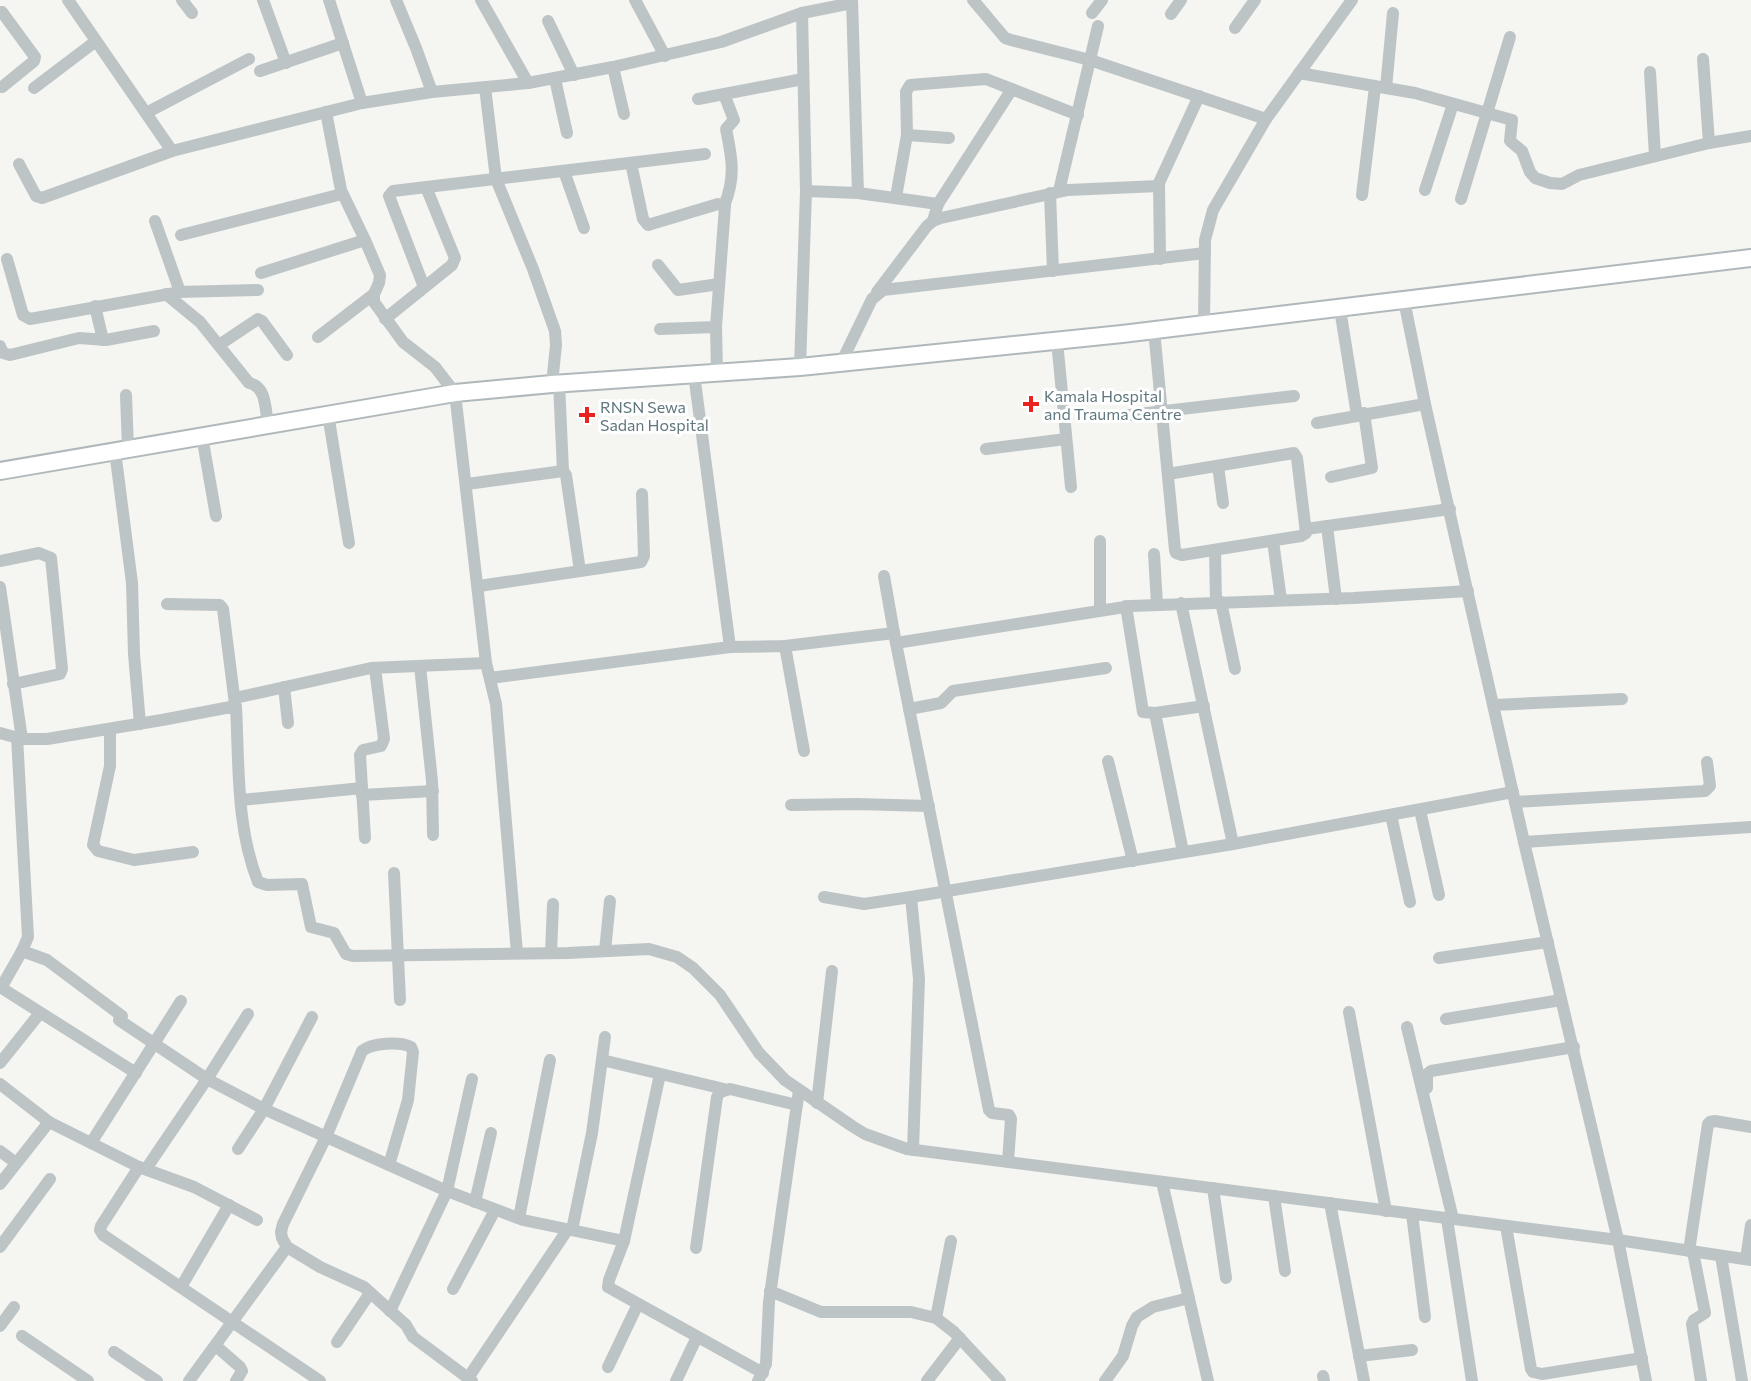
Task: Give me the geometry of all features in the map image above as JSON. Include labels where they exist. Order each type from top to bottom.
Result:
[{"type":"main road","points":[[0,471],[456,393],[555,383],[800,367],[1057,341],[1340,309],[1751,258]]},
{"type":"street","points":[[68,0],[172,151]]},
{"type":"street","points":[[182,0],[192,13]]},
{"type":"street","points":[[263,0],[286,63]]},
{"type":"street","points":[[328,0],[362,103]]},
{"type":"street","points":[[396,0],[432,92]]},
{"type":"street","points":[[498,0],[484,4],[528,83]]},
{"type":"street","points":[[635,0],[665,56]]},
{"type":"street","points":[[1092,13],[1102,0]]},
{"type":"street","points":[[1171,14],[1181,0]]},
{"type":"street","points":[[1234,28],[1255,0]]},
{"type":"street","points":[[1204,325],[1205,240],[1213,210],[1266,118],[1352,0]]},
{"type":"street","points":[[976,1],[1005,38],[1090,60],[1266,118]]},
{"type":"street","points":[[19,164],[38,198],[172,151],[362,103],[432,92],[555,79],[721,42],[818,5],[852,2],[858,193]]},
{"type":"street","points":[[2,9],[35,57],[34,61],[2,87]]},
{"type":"street","points":[[800,367],[806,190],[802,13]]},
{"type":"street","points":[[1362,195],[1394,13]]},
{"type":"street","points":[[548,21],[574,75]]},
{"type":"street","points":[[1053,271],[1054,192],[1078,115],[1098,26]]},
{"type":"street","points":[[1461,199],[1510,37]]},
{"type":"street","points":[[34,88],[96,41]]},
{"type":"street","points":[[260,71],[343,43]]},
{"type":"street","points":[[1703,58],[1709,143]]},
{"type":"street","points":[[146,113],[249,59]]},
{"type":"street","points":[[613,67],[624,114]]},
{"type":"street","points":[[1650,72],[1655,156]]},
{"type":"street","points":[[1299,73],[1421,95],[1512,120],[1510,137],[1512,144],[1524,153],[1533,176],[1550,183],[1562,184],[1579,175],[1709,143],[1751,136]]},
{"type":"street","points":[[555,79],[567,133]]},
{"type":"street","points":[[698,99],[803,79]]},
{"type":"street","points":[[896,197],[907,135],[906,92],[910,85],[986,79],[1078,115]]},
{"type":"street","points":[[485,87],[496,179],[533,269],[555,331],[555,383],[563,471],[566,475],[580,572]]},
{"type":"street","points":[[841,363],[872,299],[933,221],[938,204],[1012,88]]},
{"type":"street","points":[[717,373],[716,327],[726,209],[724,206],[730,192],[733,171],[726,129],[734,120],[724,94]]},
{"type":"street","points":[[1160,259],[1159,186],[1199,96]]},
{"type":"street","points":[[1425,190],[1453,104]]},
{"type":"street","points":[[326,112],[342,194],[380,275],[374,302],[403,342],[435,368],[456,393],[486,663],[496,704],[517,953]]},
{"type":"street","points":[[907,135],[949,138]]},
{"type":"street","points":[[424,287],[389,196],[393,191],[705,154]]},
{"type":"street","points":[[631,163],[643,219],[648,225],[718,204],[724,206]]},
{"type":"street","points":[[564,171],[584,228]]},
{"type":"street","points":[[933,221],[1054,192],[1159,186]]},
{"type":"street","points":[[385,319],[452,265],[455,258],[426,187]]},
{"type":"street","points":[[806,190],[896,197],[938,204]]},
{"type":"street","points":[[182,235],[342,194]]},
{"type":"street","points":[[155,221],[172,293],[200,322],[249,383],[256,385],[262,392],[268,425]]},
{"type":"street","points":[[261,273],[365,240]]},
{"type":"street","points":[[877,293],[883,290],[1205,253]]},
{"type":"street","points":[[7,259],[24,315],[30,319],[172,293],[258,290]]},
{"type":"street","points":[[658,265],[678,290],[719,284]]},
{"type":"street","points":[[318,337],[374,294]]},
{"type":"street","points":[[1404,300],[1425,404],[1524,842],[1618,1240],[1646,1381]]},
{"type":"street","points":[[94,306],[103,340]]},
{"type":"street","points":[[1331,477],[1372,468],[1340,309]]},
{"type":"street","points":[[219,345],[258,319],[262,321],[287,355]]},
{"type":"street","points":[[660,329],[716,327]]},
{"type":"street","points":[[1154,330],[1168,474],[1176,553],[1182,555],[1304,535],[1297,458],[1294,453],[1168,474]]},
{"type":"street","points":[[0,346],[3,353],[10,355],[79,338],[103,340],[154,331]]},
{"type":"street","points":[[1057,341],[1071,487]]},
{"type":"street","points":[[694,374],[730,647]]},
{"type":"street","points":[[126,395],[121,450],[140,724]]},
{"type":"street","points":[[1113,417],[1294,396]]},
{"type":"street","points":[[1317,423],[1425,404]]},
{"type":"street","points":[[328,414],[348,543]]},
{"type":"street","points":[[202,436],[216,516]]},
{"type":"street","points":[[986,449],[1066,439]]},
{"type":"street","points":[[1218,466],[1223,503]]},
{"type":"street","points":[[466,484],[563,471]]},
{"type":"street","points":[[479,586],[638,563],[643,560],[642,494]]},
{"type":"street","points":[[1305,529],[1450,509]]},
{"type":"street","points":[[1327,526],[1336,599]]},
{"type":"street","points":[[1100,541],[1100,610]]},
{"type":"street","points":[[1274,541],[1281,600]]},
{"type":"street","points":[[1215,550],[1218,602],[1235,669]]},
{"type":"street","points":[[0,561],[39,553],[51,558],[62,669],[60,674],[13,684]]},
{"type":"street","points":[[1154,554],[1157,604]]},
{"type":"street","points":[[885,576],[895,638],[989,1110],[992,1113],[1009,1115],[1011,1119],[1008,1162]]},
{"type":"street","points":[[0,587],[20,738],[24,946],[0,988],[136,1073]]},
{"type":"street","points":[[490,678],[730,647],[785,646],[895,638],[1126,606],[1336,599],[1468,591]]},
{"type":"street","points":[[1181,603],[1233,844]]},
{"type":"street","points":[[167,604],[220,604],[223,609],[235,702],[241,800],[249,858],[258,882],[267,885],[303,884],[311,927],[334,933],[346,954],[352,956],[552,953],[649,949],[676,957],[687,963],[720,995],[759,1053],[771,1067],[799,1090],[865,1134],[913,1150],[1618,1240],[1748,1259],[1751,1225]]},
{"type":"street","points":[[1126,606],[1141,709],[1145,713],[1155,713],[1204,706]]},
{"type":"street","points":[[785,646],[804,751]]},
{"type":"street","points":[[0,733],[20,738],[47,739],[140,724],[235,702],[284,687],[375,668],[486,663]]},
{"type":"street","points":[[420,666],[433,791],[433,835]]},
{"type":"street","points":[[364,838],[361,752],[381,746],[384,739],[375,668]]},
{"type":"street","points":[[909,709],[941,704],[953,691],[1106,668]]},
{"type":"street","points":[[284,687],[288,723]]},
{"type":"street","points":[[1494,705],[1622,699]]},
{"type":"street","points":[[1155,713],[1183,852]]},
{"type":"street","points":[[110,729],[110,766],[94,848],[134,860],[193,852]]},
{"type":"street","points":[[1108,760],[1133,861]]},
{"type":"street","points":[[824,897],[864,904],[1133,861],[1420,810],[1514,797],[1705,791],[1710,786],[1707,762]]},
{"type":"street","points":[[241,800],[362,792],[433,791]]},
{"type":"street","points":[[791,805],[929,806]]},
{"type":"street","points":[[1420,810],[1439,895]]},
{"type":"street","points":[[1391,815],[1410,902]]},
{"type":"street","points":[[1524,842],[1751,827]]},
{"type":"street","points":[[394,873],[400,1000]]},
{"type":"street","points":[[911,897],[919,979],[913,1150]]},
{"type":"street","points":[[605,951],[610,901]]},
{"type":"street","points":[[552,953],[553,904]]},
{"type":"street","points":[[1439,958],[1548,942]]},
{"type":"street","points":[[24,946],[48,960],[154,1043],[207,1079],[264,1109],[447,1191],[495,1210],[519,1218],[624,1241]]},
{"type":"street","points":[[817,1103],[832,971]]},
{"type":"street","points":[[1446,1019],[1561,1000]]},
{"type":"street","points":[[91,1143],[181,1001]]},
{"type":"street","points":[[1349,1012],[1386,1211]]},
{"type":"street","points":[[0,1063],[40,1013]]},
{"type":"street","points":[[248,1014],[207,1079],[100,1230],[103,1235],[320,1381]]},
{"type":"street","points":[[238,1149],[264,1109],[312,1017]]},
{"type":"street","points":[[1407,1027],[1450,1219],[1472,1381]]},
{"type":"street","points":[[388,1165],[408,1100],[411,1082],[413,1052],[408,1045],[370,1046],[362,1052],[326,1137],[283,1224],[282,1238],[287,1247],[320,1267],[357,1283],[406,1325],[413,1337],[470,1379],[570,1230],[592,1133],[605,1037]]},
{"type":"street","points":[[1423,1091],[1427,1088],[1427,1074],[1431,1071],[1574,1047]]},
{"type":"street","points":[[519,1218],[550,1060]]},
{"type":"street","points":[[602,1060],[797,1105]]},
{"type":"street","points":[[660,1074],[624,1241],[609,1280],[609,1287],[698,1337],[760,1377],[766,1364],[770,1291],[799,1090]]},
{"type":"street","points":[[390,1311],[447,1191],[472,1079]]},
{"type":"street","points":[[0,1084],[49,1122],[142,1168],[194,1186],[257,1220]]},
{"type":"street","points":[[696,1248],[717,1097],[724,1089]]},
{"type":"street","points":[[1701,1381],[1692,1324],[1694,1320],[1704,1315],[1704,1311],[1691,1252],[1708,1124],[1715,1121],[1751,1127]]},
{"type":"street","points":[[0,1184],[49,1122]]},
{"type":"street","points":[[475,1202],[491,1133]]},
{"type":"street","points":[[0,1150],[16,1163]]},
{"type":"street","points":[[0,1246],[4,1232],[50,1179]]},
{"type":"street","points":[[1162,1182],[1208,1381]]},
{"type":"street","points":[[1213,1188],[1226,1278]]},
{"type":"street","points":[[1274,1196],[1286,1271]]},
{"type":"street","points":[[1330,1203],[1364,1381]]},
{"type":"street","points":[[181,1287],[229,1205]]},
{"type":"street","points":[[453,1289],[495,1210]]},
{"type":"street","points":[[1412,1214],[1425,1317]]},
{"type":"street","points":[[1506,1226],[1533,1372],[1542,1374],[1642,1358]]},
{"type":"street","points":[[936,1318],[951,1241]]},
{"type":"street","points":[[189,1381],[287,1247]]},
{"type":"street","points":[[1721,1256],[1742,1381]]},
{"type":"street","points":[[770,1291],[821,1312],[911,1312],[936,1318],[960,1338],[991,1378]]},
{"type":"street","points":[[337,1342],[370,1293]]},
{"type":"street","points":[[1105,1381],[1123,1356],[1137,1317],[1153,1306],[1189,1298]]},
{"type":"street","points":[[608,1367],[638,1304]]},
{"type":"street","points":[[0,1326],[14,1307]]},
{"type":"street","points":[[22,1336],[88,1381]]},
{"type":"street","points":[[676,1381],[698,1337]]},
{"type":"street","points":[[927,1381],[960,1338]]},
{"type":"street","points":[[216,1346],[240,1366],[242,1371],[236,1381]]},
{"type":"street","points":[[1359,1356],[1412,1350]]},
{"type":"street","points":[[114,1352],[157,1381]]},
{"type":"place","name":"Kamala Hospital and Trauma Centre","points":[[1031,404]]},
{"type":"place","name":"RNSN Sewa Sadan Hospital","points":[[587,415]]}]
